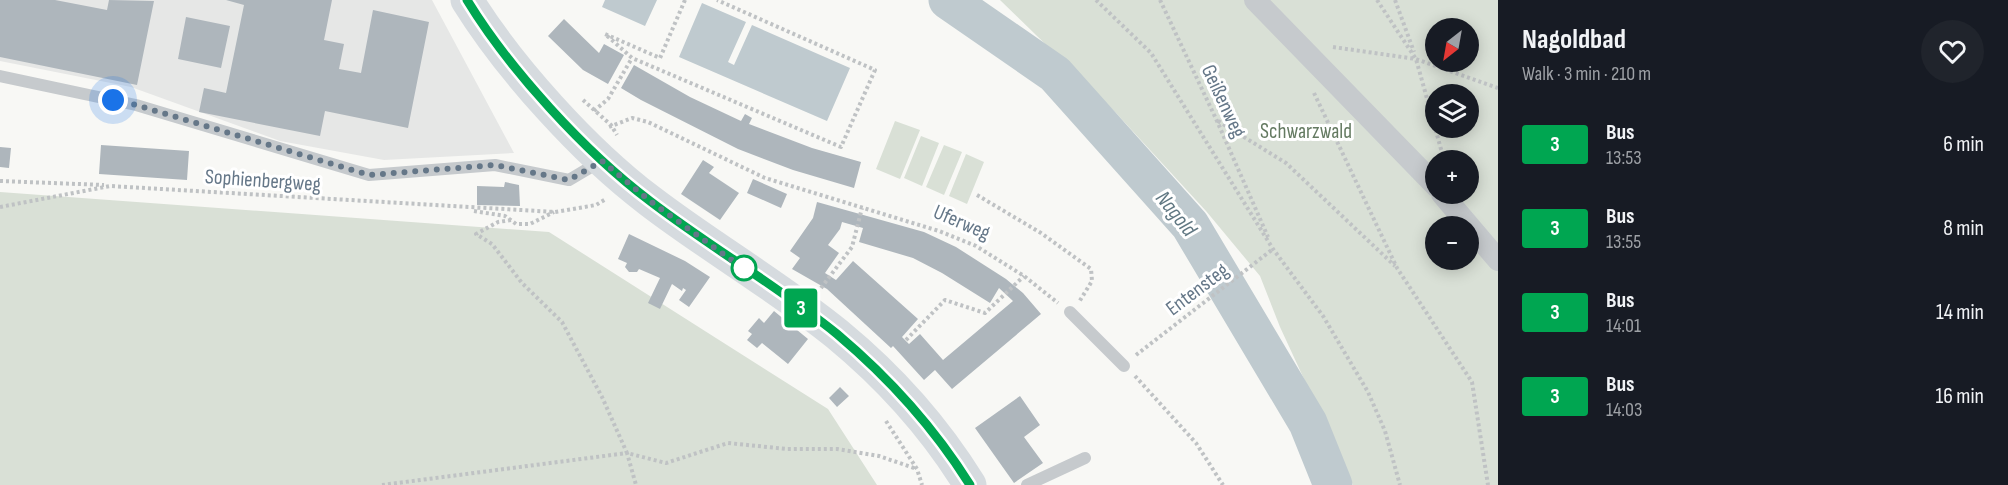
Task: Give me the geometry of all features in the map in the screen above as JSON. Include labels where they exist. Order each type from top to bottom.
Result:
[{"type":"main road","points":[[467,0],[533,87],[602,161],[627,184],[674,220],[804,310],[865,358],[899,393],[937,438],[970,485]]},
{"type":"street","points":[[1255,0],[1425,175]]},
{"type":"street","points":[[1450,204],[1498,260]]},
{"type":"lane","points":[[0,76],[136,105],[369,175],[495,165],[569,180],[602,161]]},
{"type":"lane","points":[[1070,312],[1124,366]]},
{"type":"lane","points":[[1027,485],[1085,458]]},
{"type":"path","points":[[685,0],[660,58],[605,34],[632,58],[841,147],[875,70],[717,0]]},
{"type":"path","points":[[1096,0],[1151,53],[1273,249],[1323,316],[1368,392],[1385,431],[1400,485]]},
{"type":"path","name":"Geißenweg","points":[[1160,0],[1217,121],[1273,249]]},
{"type":"path","points":[[1377,0],[1416,59]]},
{"type":"path","points":[[1395,0],[1416,59],[1441,150]]},
{"type":"path","points":[[1314,63],[1330,47],[1416,59],[1498,88]]},
{"type":"path","points":[[594,111],[608,99],[632,58]]},
{"type":"path","points":[[1313,91],[1397,268],[1472,382],[1488,485]]},
{"type":"path","name":"Uferweg","points":[[611,125],[633,117],[765,178],[939,231],[976,246],[1024,276],[1070,312]]},
{"type":"path","points":[[1217,121],[1286,163],[1397,268]]},
{"type":"path","points":[[0,181],[110,186]]},
{"type":"path","name":"Sophienbergweg","points":[[0,207],[110,186],[555,212],[596,205],[627,184]]},
{"type":"path","points":[[977,195],[1041,232],[1091,269],[1092,281],[1083,299],[1070,312]]},
{"type":"path","points":[[454,207],[505,216],[516,224],[530,224],[555,212]]},
{"type":"path","points":[[804,310],[852,248],[862,208]]},
{"type":"path","points":[[511,220],[498,222],[476,234],[492,244],[522,282],[561,322],[602,397],[627,453],[636,485]]},
{"type":"path","name":"Entensteg","points":[[1139,353],[1273,249]]},
{"type":"path","points":[[906,340],[945,300],[985,313],[1024,276]]},
{"type":"path","points":[[1124,366],[1196,443],[1223,485]]},
{"type":"path","points":[[382,485],[627,453],[666,463],[728,443],[788,449],[837,449],[879,456],[917,469]]},
{"type":"shaded area","points":[[0,0],[432,0],[514,153],[384,160],[280,141],[131,87],[0,61]]},
{"type":"shaded area","points":[[605,0],[657,0],[645,26],[602,7]]},
{"type":"shaded area","points":[[702,3],[746,22],[728,62],[734,65],[752,25],[850,68],[827,121],[679,57]]},
{"type":"green space","name":"Schwarzwald","points":[[1000,0],[1498,0],[1498,485],[1353,485],[1280,327],[1260,276],[1206,211],[1116,113]]},
{"type":"green space","points":[[895,121],[920,130],[900,179],[876,169]]},
{"type":"green space","points":[[921,136],[939,143],[922,186],[904,178]]},
{"type":"green space","points":[[944,145],[962,152],[944,195],[926,187]]},
{"type":"green space","points":[[966,154],[984,162],[967,204],[949,196]]},
{"type":"green space","points":[[0,192],[549,232],[828,409],[877,485],[0,485]]},
{"type":"building","points":[[0,0],[55,0],[107,10],[109,0],[154,1],[137,85],[0,57]]},
{"type":"building","points":[[226,0],[332,0],[324,40],[344,44],[339,69],[361,73],[373,10],[429,22],[408,128],[325,111],[320,136],[199,112],[204,88],[226,93],[244,5]]},
{"type":"building","points":[[186,17],[230,26],[221,68],[178,59]]},
{"type":"building","points":[[564,19],[599,53],[604,44],[624,55],[608,84],[583,70],[548,36]]},
{"type":"building","points":[[634,65],[690,97],[741,121],[745,114],[752,118],[749,124],[812,148],[861,162],[854,188],[793,170],[738,149],[641,100],[621,88]]},
{"type":"building","points":[[101,145],[189,151],[187,180],[99,174]]},
{"type":"building","points":[[0,147],[11,148],[9,168],[0,167]]},
{"type":"building","points":[[703,160],[714,167],[709,173],[739,193],[720,220],[681,194]]},
{"type":"building","points":[[753,179],[787,194],[781,208],[747,193]]},
{"type":"building","points":[[505,182],[519,185],[520,206],[477,205],[477,186],[504,187]]},
{"type":"building","points":[[817,202],[924,232],[956,247],[1006,279],[1023,293],[1041,314],[952,389],[935,370],[924,380],[893,346],[891,348],[827,289],[792,269],[800,258],[790,251],[813,218]],"holes":[[[842,222],[863,228],[859,242],[913,258],[990,303],[999,288],[1013,301],[943,360],[920,334],[909,344],[902,337],[918,319],[853,261],[836,280],[825,273],[839,253],[828,245],[840,229]]]},
{"type":"building","points":[[629,234],[685,261],[710,277],[689,307],[679,300],[686,290],[683,288],[682,291],[672,284],[660,309],[648,303],[660,278],[639,269],[637,272],[629,272],[625,267],[627,263],[618,259]]},
{"type":"building","points":[[774,311],[808,339],[788,364],[762,343],[757,348],[747,340],[752,334],[748,331],[759,318],[764,323]]},
{"type":"building","points":[[840,387],[849,396],[837,407],[829,398]]},
{"type":"building","points":[[1020,396],[1040,425],[1024,437],[1043,463],[1014,483],[975,428]]},
{"type":"waterway","name":"Nagold","points":[[948,0],[1055,74],[1190,225],[1308,423],[1333,485]]},
{"type":"waterway","points":[[971,0],[976,20]]},
{"type":"bus line","name":"3","points":[[467,0],[533,87],[587,146],[627,184],[674,220],[820,321],[865,358],[937,438],[970,485]]},
{"type":"route","points":[[113,100],[369,175],[495,165],[569,180],[602,161],[627,184],[674,220],[748,272],[744,268]]}]
